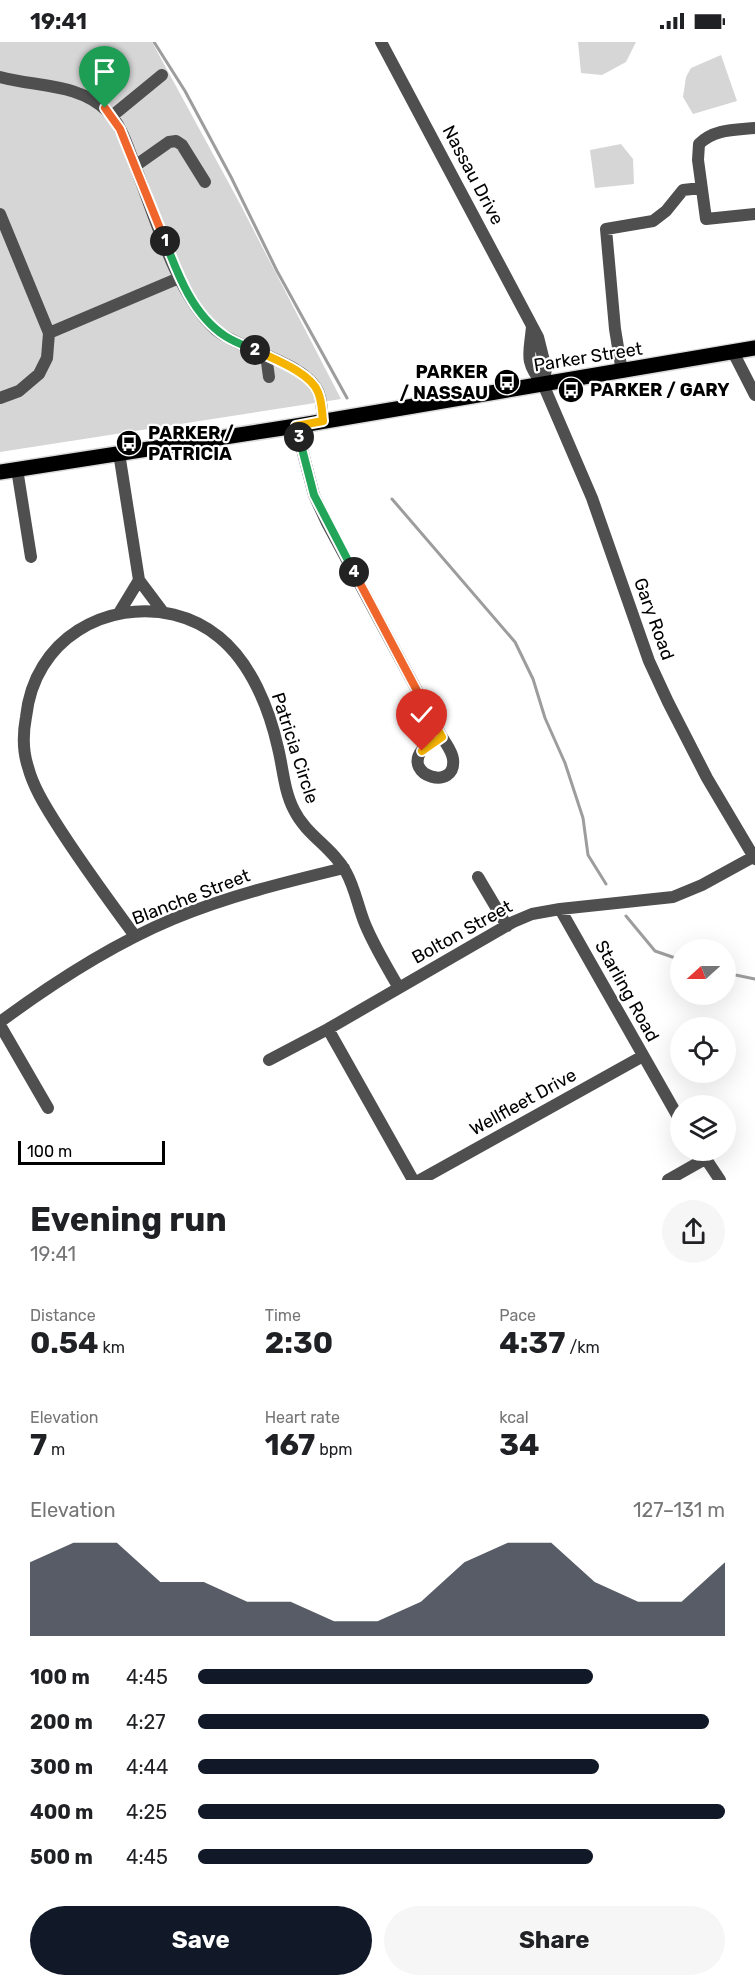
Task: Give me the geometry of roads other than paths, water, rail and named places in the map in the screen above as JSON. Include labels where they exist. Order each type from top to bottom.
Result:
[{"type":"main road","name":"Parker Street","points":[[0,472],[296,426],[755,348]]},
{"type":"street","name":"Nassau Drive","points":[[381,42],[532,326],[528,349],[531,371],[543,384]]},
{"type":"street","points":[[112,116],[162,75]]},
{"type":"street","points":[[0,77],[80,93],[98,103],[112,116],[120,129],[191,300],[215,329],[226,337],[286,365],[312,382],[319,394],[323,421]]},
{"type":"street","points":[[755,128],[717,132],[707,136],[699,144],[698,160],[706,219],[755,214]]},
{"type":"street","points":[[135,166],[169,142],[176,141],[182,145],[205,182]]},
{"type":"street","points":[[622,372],[615,329],[606,230],[653,221],[666,211],[683,190],[701,188]]},
{"type":"street","points":[[0,214],[49,333],[47,358],[39,374],[19,391],[0,398]]},
{"type":"street","points":[[49,333],[180,278]]},
{"type":"street","points":[[732,352],[755,395]]},
{"type":"street","points":[[267,356],[269,377]]},
{"type":"street","name":"Gary Road","points":[[543,384],[592,498],[650,661],[668,702],[707,778],[754,857]]},
{"type":"street","points":[[296,426],[318,504],[442,737]]},
{"type":"street","points":[[119,453],[138,580],[163,612]]},
{"type":"street","points":[[17,469],[31,557]]},
{"type":"street","points":[[119,614],[138,580]]},
{"type":"street","name":"Patricia Circle","points":[[135,936],[81,862],[44,804],[27,767],[24,747],[27,706],[33,686],[43,666],[65,640],[80,629],[119,614],[142,611],[163,612],[184,617],[207,628],[229,646],[245,667],[259,691],[274,733],[294,809],[308,831],[344,868],[372,941],[399,988]]},
{"type":"street","name":"Bolton Street","points":[[269,1060],[532,914],[673,897],[702,885],[754,857]]},
{"type":"street","name":"Blanche Street","points":[[0,1024],[41,992],[135,936],[174,918],[246,894],[344,868]]},
{"type":"street","points":[[478,877],[507,926]]},
{"type":"street","name":"Starling Road","points":[[560,909],[670,1103]]},
{"type":"street","points":[[0,1024],[48,1108]]},
{"type":"street","points":[[328,1029],[413,1180]]},
{"type":"street","name":"Wellfleet Drive","points":[[420,1180],[643,1056]]},
{"type":"street","points":[[668,1180],[694,1161]]},
{"type":"street","points":[[706,1161],[720,1180]]},
{"type":"waterway","points":[[154,42],[185,91],[231,177],[277,271],[347,398]]},
{"type":"waterway","points":[[392,499],[515,642],[533,679],[545,718],[565,763],[583,818],[588,855],[606,884]]},
{"type":"waterway","points":[[626,916],[655,951],[670,956]]},
{"type":"waterway","points":[[736,975],[755,979]]},
{"type":"place","name":"PARKER / NASSAU","points":[[507,382]]},
{"type":"place","name":"PARKER / GARY","points":[[571,390]]},
{"type":"place","name":"PARKER / PATRICIA","points":[[129,443]]}]
